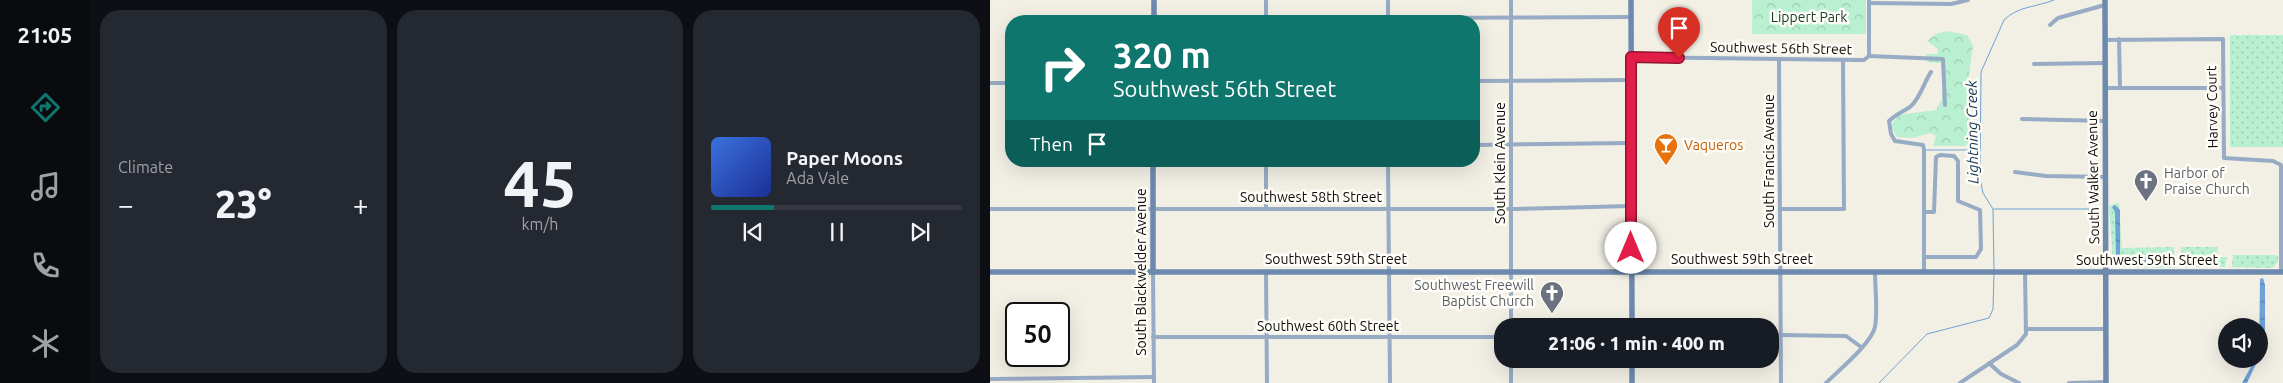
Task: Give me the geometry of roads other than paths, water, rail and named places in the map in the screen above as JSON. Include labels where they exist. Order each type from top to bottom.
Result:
[{"type":"main road","points":[[1154,0],[1154,15]]},
{"type":"main road","points":[[1631,0],[1632,318]]},
{"type":"main road","name":"South Walker Avenue","points":[[2105,3],[2106,383]]},
{"type":"main road","name":"South Blackwelder Avenue","points":[[1153,167],[1153,272]]},
{"type":"main road","name":"Southwest 59th Street","points":[[990,272],[2282,272]]},
{"type":"main road","points":[[1632,368],[1632,383]]},
{"type":"street","points":[[1266,0],[1266,15]]},
{"type":"street","points":[[1388,0],[1388,15]]},
{"type":"street","name":"South Klein Avenue","points":[[1511,0],[1511,318]]},
{"type":"street","points":[[1869,56],[1869,2],[1951,4],[1968,0]]},
{"type":"street","points":[[2050,25],[2058,18],[2105,3]]},
{"type":"street","points":[[1480,20],[1631,17]]},
{"type":"street","name":"Harvey Court","points":[[2119,40],[2223,39],[2224,158],[2274,160],[2281,165],[2282,272]]},
{"type":"street","points":[[2105,40],[2119,40],[2120,88]]},
{"type":"street","name":"Southwest 56th Street","points":[[1631,57],[1864,60],[1869,56],[1944,59],[1945,105]]},
{"type":"street","name":"South Francis Avenue","points":[[1779,60],[1781,209],[1779,272],[1780,383]]},
{"type":"street","points":[[1781,209],[1844,209],[1842,60]]},
{"type":"street","points":[[2034,64],[2105,64]]},
{"type":"street","points":[[1924,272],[1923,146],[1895,141],[1891,134],[1889,121],[1896,113],[1910,107],[1931,72]]},
{"type":"street","points":[[1480,81],[1631,80]]},
{"type":"street","points":[[990,83],[1005,83]]},
{"type":"street","points":[[2105,88],[2223,88]]},
{"type":"street","points":[[2022,119],[2105,121]]},
{"type":"street","points":[[1480,146],[1631,143]]},
{"type":"street","points":[[1924,212],[1934,212],[1936,157],[1940,155],[1954,156],[1958,161],[1958,201],[1980,210],[1980,251],[1976,257],[1924,257]]},
{"type":"street","points":[[1266,167],[1266,209]]},
{"type":"street","points":[[1388,167],[1390,383]]},
{"type":"street","points":[[2015,172],[2046,176],[2105,177]]},
{"type":"street","name":"Southwest 58th Street","points":[[990,209],[1512,209],[1631,206]]},
{"type":"street","name":"South Blackwelder Avenue","points":[[1153,272],[1154,383]]},
{"type":"street","points":[[1266,272],[1267,383]]},
{"type":"street","points":[[1826,383],[1867,342],[1874,328],[1875,272]]},
{"type":"street","points":[[1960,383],[2017,345],[2027,329],[2025,272]]},
{"type":"street","points":[[2027,329],[2106,329]]},
{"type":"street","points":[[1780,335],[1846,336],[1861,347]]},
{"type":"street","name":"Southwest 60th Street","points":[[1153,336],[1494,337]]},
{"type":"street","points":[[1990,363],[2000,374],[2019,383]]},
{"type":"street","points":[[1511,368],[1511,383]]},
{"type":"street","points":[[990,379],[1154,377]]},
{"type":"street","points":[[2070,383],[2106,383]]},
{"type":"water","points":[[2115,205],[2120,210],[2120,255],[2123,258],[2171,258],[2171,262],[2122,262],[2116,258],[2115,212],[2112,207]]},
{"type":"water","points":[[2263,278],[2265,285],[2265,318],[2260,318],[2260,279]]},
{"type":"water","points":[[2250,368],[2254,368],[2247,383],[2242,383]]},
{"type":"waterway","name":"Lightning Creek","points":[[1994,270],[1993,209],[1983,193],[1980,179],[1981,72],[2004,20],[2009,15],[2021,9],[2054,0]]},
{"type":"waterway","points":[[1925,150],[1979,150]]},
{"type":"waterway","points":[[1994,209],[2099,209]]},
{"type":"waterway","name":"Lightning Creek","points":[[1879,383],[1927,334],[1989,318],[1993,309],[1994,274]]},
{"type":"place","name":"Vaqueros","points":[[1666,166]]},
{"type":"place","name":"Harbor of Praise Church","points":[[2146,202]]},
{"type":"place","name":"Southwest Freewill Baptist Church","points":[[1552,314]]},
{"type":"park label","name":"Lippert Park","points":[[1809,17]]}]
